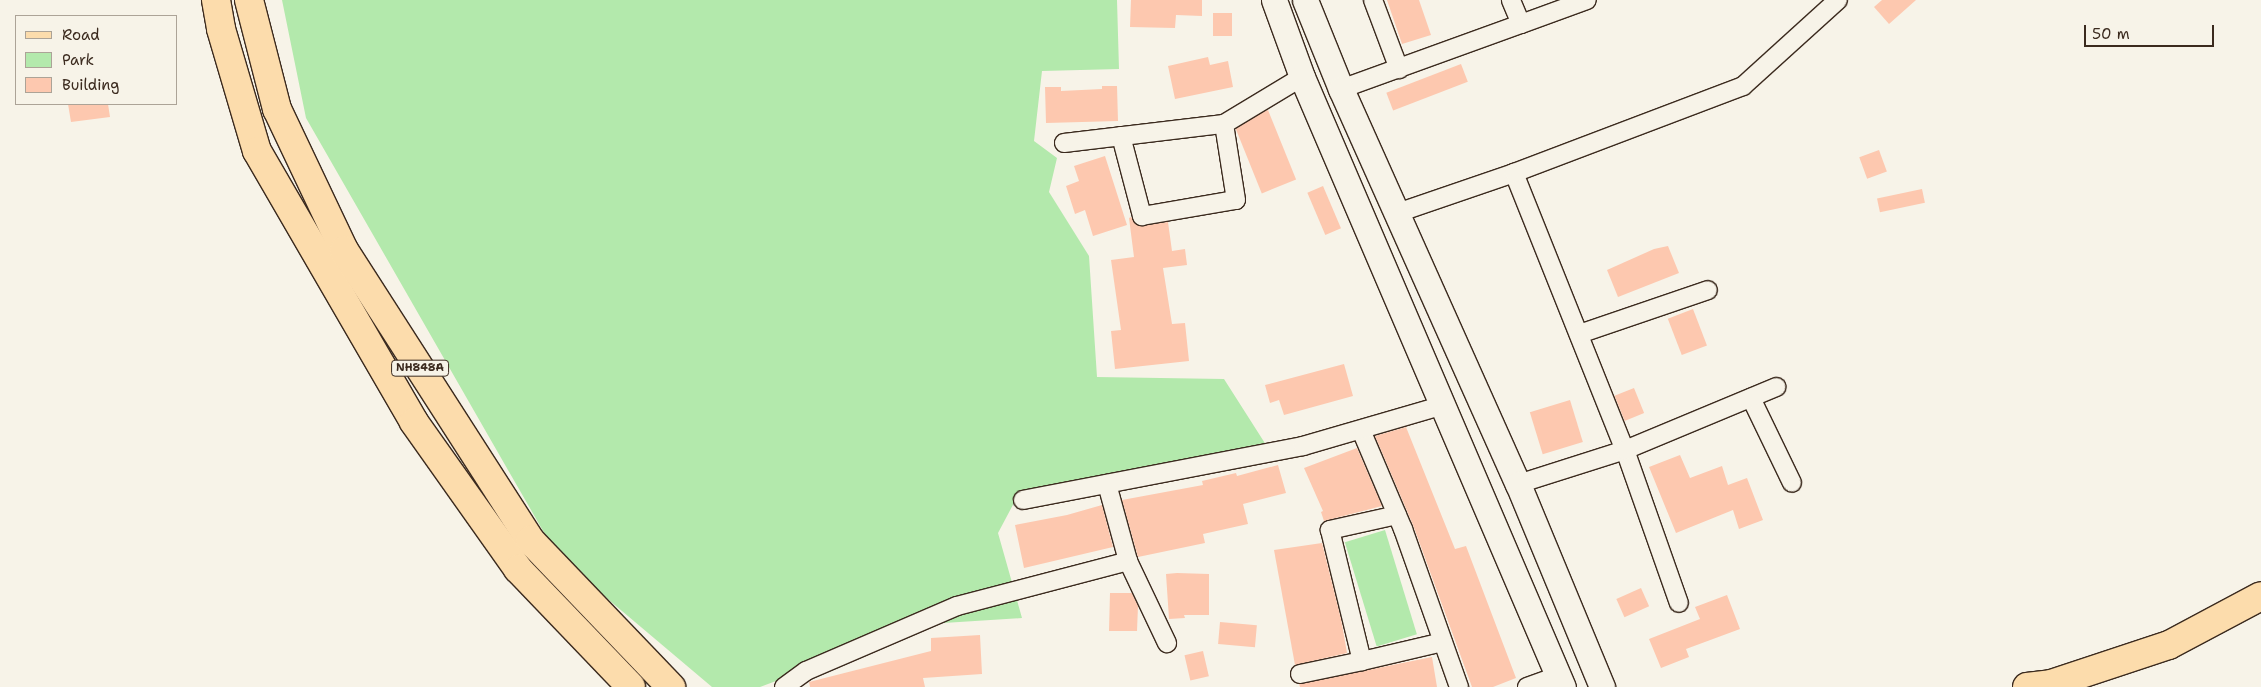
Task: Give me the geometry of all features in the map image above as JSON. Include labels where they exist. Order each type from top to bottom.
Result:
[{"type":"main road","name":"NH848A","points":[[216,0],[221,29],[257,151],[414,422],[518,569],[631,687]]},
{"type":"main road","name":"NH848A","points":[[249,0],[277,109],[344,250],[530,540],[671,687]]},
{"type":"main road","points":[[1274,0],[1312,101],[1561,681]]},
{"type":"main road","points":[[1305,0],[1341,89],[1518,484],[1602,687]]},
{"type":"main road","points":[[1312,101],[1341,89]]},
{"type":"main road","points":[[2027,687],[2051,684],[2169,645],[2261,596]]},
{"type":"street","points":[[1374,0],[1400,69]]},
{"type":"street","points":[[1511,0],[1521,24]]},
{"type":"street","points":[[1341,89],[1587,0]]},
{"type":"street","points":[[1397,213],[1514,173],[1743,86],[1838,0]]},
{"type":"street","points":[[1064,143],[1224,124],[1302,77]]},
{"type":"street","points":[[1121,136],[1142,216],[1236,200],[1224,124]]},
{"type":"street","points":[[1514,173],[1625,450],[1679,603]]},
{"type":"street","points":[[1578,334],[1708,290]]},
{"type":"street","points":[[1518,484],[1625,450],[1776,387]]},
{"type":"street","points":[[1750,398],[1792,483]]},
{"type":"street","points":[[1023,500],[1303,446],[1444,405]]},
{"type":"street","points":[[1361,430],[1397,515],[1459,687]]},
{"type":"street","points":[[1107,484],[1128,561],[1167,643]]},
{"type":"street","points":[[1362,661],[1330,530],[1397,515]]},
{"type":"street","points":[[784,687],[806,672],[957,606],[1128,561]]},
{"type":"street","points":[[1300,674],[1443,642]]},
{"type":"street","points":[[1527,687],[1561,681]]},
{"type":"green space","points":[[282,0],[1117,0],[1119,69],[1042,71],[1034,141],[1057,158],[1049,192],[1089,256],[1097,377],[1224,379],[1268,448],[1015,501],[998,533],[1022,618],[928,624],[760,687],[712,687],[558,557],[306,118]]},
{"type":"green space","points":[[1385,530],[1417,634],[1377,647],[1345,542]]},
{"type":"building","points":[[1131,0],[1202,0],[1202,16],[1176,15],[1175,28],[1130,27]]},
{"type":"building","points":[[1387,0],[1419,0],[1431,35],[1402,44]]},
{"type":"building","points":[[1882,0],[1916,0],[1889,24],[1874,7]]},
{"type":"building","points":[[1213,13],[1232,13],[1232,36],[1213,36]]},
{"type":"building","points":[[1208,57],[1210,65],[1228,61],[1233,87],[1175,99],[1168,66]]},
{"type":"building","points":[[1461,64],[1468,82],[1393,110],[1386,93]]},
{"type":"building","points":[[1102,86],[1117,86],[1118,121],[1046,123],[1045,87],[1061,87],[1061,91],[1102,89]]},
{"type":"building","points":[[68,105],[108,105],[110,117],[71,122]]},
{"type":"building","points":[[1268,110],[1296,180],[1262,193],[1234,124]]},
{"type":"building","points":[[1879,150],[1887,172],[1867,179],[1859,157]]},
{"type":"building","points":[[1105,156],[1127,225],[1093,236],[1085,210],[1075,214],[1066,186],[1079,181],[1074,166]]},
{"type":"building","points":[[1323,186],[1341,228],[1325,235],[1307,193]]},
{"type":"building","points":[[1922,189],[1925,203],[1880,212],[1877,199]]},
{"type":"building","points":[[1131,217],[1139,226],[1168,222],[1172,251],[1185,249],[1187,265],[1163,268],[1172,324],[1185,323],[1189,361],[1115,369],[1111,331],[1121,330],[1111,260],[1134,257],[1129,218]]},
{"type":"building","points":[[1668,246],[1679,273],[1618,297],[1607,270],[1654,249]]},
{"type":"building","points":[[1693,309],[1707,345],[1682,355],[1668,319]]},
{"type":"building","points":[[1344,364],[1353,396],[1284,415],[1279,400],[1270,403],[1265,385]]},
{"type":"building","points":[[1634,388],[1644,413],[1625,421],[1615,396]]},
{"type":"building","points":[[1570,400],[1583,442],[1543,454],[1530,412]]},
{"type":"building","points":[[1406,427],[1455,549],[1466,546],[1516,678],[1493,687],[1472,687],[1413,525],[1375,436]]},
{"type":"building","points":[[1357,448],[1382,506],[1324,521],[1321,512],[1323,511],[1304,468]]},
{"type":"building","points":[[1680,455],[1690,478],[1722,466],[1728,485],[1747,478],[1763,520],[1739,529],[1733,510],[1676,533],[1649,467]]},
{"type":"building","points":[[1278,465],[1286,493],[1243,504],[1248,524],[1203,534],[1205,543],[1138,557],[1122,500],[1203,485],[1202,481],[1236,473],[1237,476]]},
{"type":"building","points":[[1102,505],[1113,547],[1024,568],[1015,525],[1067,515]]},
{"type":"building","points":[[1322,543],[1341,619],[1347,653],[1295,665],[1274,550]]},
{"type":"building","points":[[1166,574],[1209,574],[1209,615],[1184,615],[1185,618],[1169,619]]},
{"type":"building","points":[[1641,588],[1649,606],[1624,617],[1616,599]]},
{"type":"building","points":[[1110,593],[1132,593],[1138,606],[1137,631],[1109,631]]},
{"type":"building","points":[[1727,595],[1740,629],[1686,649],[1689,657],[1661,668],[1649,639],[1700,619],[1695,607]]},
{"type":"building","points":[[1220,622],[1257,625],[1255,647],[1218,644]]},
{"type":"building","points":[[980,635],[982,674],[923,678],[925,687],[810,687],[809,682],[931,651],[931,638]]},
{"type":"building","points":[[1203,651],[1209,676],[1190,681],[1184,655]]},
{"type":"building","points":[[1432,657],[1437,687],[1300,687],[1299,684]]}]
